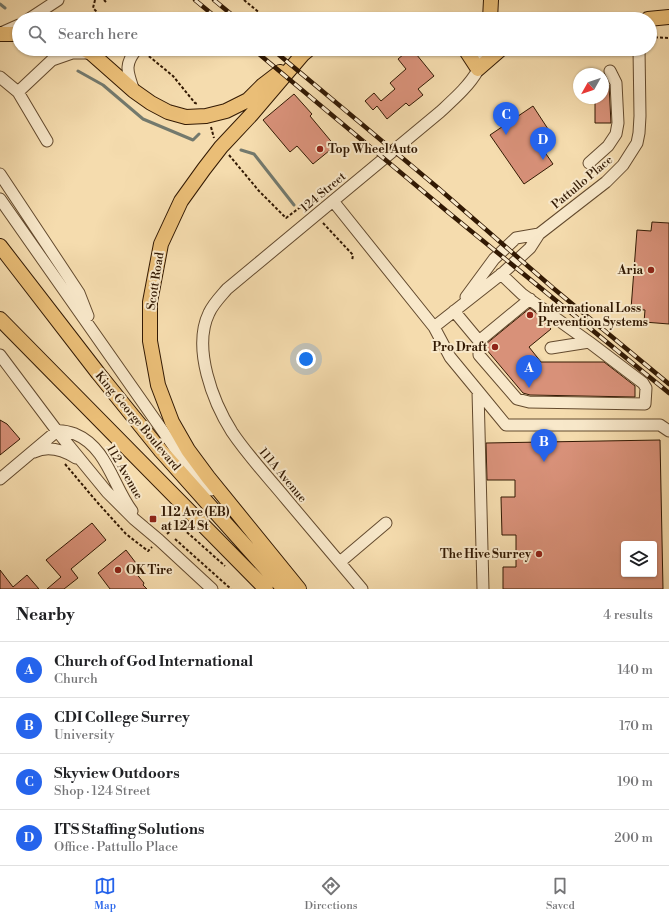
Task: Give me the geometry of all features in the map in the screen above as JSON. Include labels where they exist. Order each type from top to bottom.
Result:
[{"type":"main road","points":[[490,12],[491,0]]},
{"type":"main road","points":[[657,18],[669,17]]},
{"type":"main road","points":[[0,34],[12,34]]},
{"type":"main road","points":[[94,56],[134,91],[151,103],[168,112],[186,117],[206,116],[226,111],[248,100],[263,85],[301,56]]},
{"type":"main road","name":"Scott Road","points":[[299,589],[208,477],[188,450],[172,422],[158,385],[150,341],[150,302],[162,244],[181,201],[221,147],[303,56]]},
{"type":"main road","points":[[470,56],[478,69],[493,56]]},
{"type":"main road","name":"King George Boulevard","points":[[0,246],[98,373],[161,451],[284,589]]},
{"type":"main road","name":"King George Boulevard","points":[[0,319],[266,589]]},
{"type":"street","points":[[40,12],[58,0]]},
{"type":"street","points":[[0,34],[12,28]]},
{"type":"street","points":[[18,92],[52,60],[63,56]]},
{"type":"street","points":[[131,56],[128,64],[128,72],[134,91]]},
{"type":"street","name":"124 Street","points":[[205,366],[203,341],[205,326],[209,313],[217,300],[227,289],[440,112],[464,88],[478,69],[483,56]]},
{"type":"street","name":"Pattullo Place","points":[[434,327],[501,274],[530,248],[539,234],[615,174],[631,153],[639,133],[639,56]]},
{"type":"street","points":[[589,163],[608,146],[616,134],[618,123],[616,83],[610,71]]},
{"type":"street","points":[[0,77],[18,92],[47,141]]},
{"type":"street","points":[[0,174],[79,293],[93,332]]},
{"type":"street","points":[[0,199],[186,464],[259,539]]},
{"type":"street","points":[[333,201],[434,327],[450,357],[506,425],[660,425],[669,431]]},
{"type":"street","name":"Pattullo Place","points":[[456,310],[494,259],[516,238],[539,234]]},
{"type":"street","points":[[456,310],[479,341],[479,355],[517,399],[529,402],[645,404],[646,388],[643,383],[530,299],[501,274]]},
{"type":"street","points":[[479,341],[530,299]]},
{"type":"street","points":[[552,348],[589,342]]},
{"type":"street","name":"112 Avenue","points":[[0,355],[57,431],[116,502],[212,589]]},
{"type":"street","name":"111A Avenue","points":[[205,366],[212,390],[223,418],[232,432],[242,446],[362,589]]},
{"type":"street","points":[[478,391],[483,589]]},
{"type":"street","points":[[0,479],[57,431]]},
{"type":"street","name":"112 Avenue","points":[[57,431],[65,431],[78,435],[95,448],[102,456],[126,502],[143,526]]},
{"type":"street","points":[[27,457],[41,450],[57,449],[67,453],[83,463]]},
{"type":"street","points":[[340,562],[386,523]]},
{"type":"path","points":[[95,0],[93,8],[97,12]]},
{"type":"path","points":[[244,0],[259,12]]},
{"type":"path","points":[[657,37],[669,38]]},
{"type":"path","points":[[148,56],[173,76],[195,103],[200,105]]},
{"type":"path","points":[[210,125],[213,129],[214,139]]},
{"type":"path","points":[[229,155],[259,191],[286,218],[303,205],[305,206]]},
{"type":"path","points":[[322,223],[353,255],[352,262]]},
{"type":"path","points":[[61,460],[126,534],[148,551],[152,547]]},
{"type":"path","points":[[167,534],[176,527],[180,526],[228,569]]},
{"type":"path","points":[[174,538],[231,589]]},
{"type":"building","points":[[402,56],[418,56],[434,76],[418,89],[423,95],[409,106],[406,103],[387,119],[377,106],[373,110],[365,101],[374,93],[381,101],[395,89],[390,83],[406,69],[398,59]]},
{"type":"building","points":[[609,85],[611,123],[595,123],[595,104],[609,104]]},
{"type":"building","points":[[294,94],[312,114],[310,116],[335,146],[313,164],[297,146],[290,152],[263,120]]},
{"type":"building","points":[[533,106],[548,129],[535,138],[553,164],[524,184],[490,135]]},
{"type":"building","name":"Aria","points":[[652,222],[669,223],[669,324],[644,322],[645,310],[631,309],[637,230],[651,231]]},
{"type":"building","points":[[530,308],[539,315],[551,329],[529,347],[541,362],[604,362],[635,386],[635,397],[530,395],[523,393],[486,349],[486,344]]},
{"type":"building","points":[[0,420],[7,424],[20,439],[0,455]]},
{"type":"building","points":[[660,440],[663,589],[503,589],[503,567],[516,567],[516,535],[502,535],[501,497],[515,497],[515,480],[487,480],[486,443]]},
{"type":"building","points":[[92,523],[106,540],[71,569],[78,578],[64,589],[47,589],[61,577],[46,560]]},
{"type":"building","name":"OK Tire","points":[[126,550],[139,567],[134,571],[147,589],[110,589],[98,573]]},
{"type":"building","points":[[0,570],[13,587],[27,575],[39,589],[0,589]]},
{"type":"waterway","points":[[0,4],[5,8]]},
{"type":"waterway","points":[[78,71],[103,85],[143,119],[193,140],[199,134]]},
{"type":"waterway","points":[[241,150],[254,154],[294,205]]},
{"type":"railway","points":[[195,0],[210,12]]},
{"type":"railway","points":[[214,0],[229,12]]},
{"type":"railway","points":[[261,56],[449,213],[669,393]]},
{"type":"railway","points":[[280,56],[437,187],[553,288],[669,384]]},
{"type":"place","name":"Skyview Outdoors","points":[[506,135]]},
{"type":"place","name":"Top Wheel Auto","points":[[320,149]]},
{"type":"place","name":"ITS Staffing Solutions","points":[[543,160]]},
{"type":"place","name":"Aria","points":[[651,270]]},
{"type":"place","name":"International Loss Prevention Systems","points":[[530,315]]},
{"type":"place","name":"Pro Draft","points":[[495,347]]},
{"type":"place","name":"Church of God International","points":[[529,388]]},
{"type":"place","name":"CDI College Surrey","points":[[544,462]]},
{"type":"place","name":"112 Ave (EB) at 124 St","points":[[153,519]]},
{"type":"place","name":"The Hive Surrey","points":[[539,554]]},
{"type":"place","name":"OK Tire","points":[[118,570]]}]
